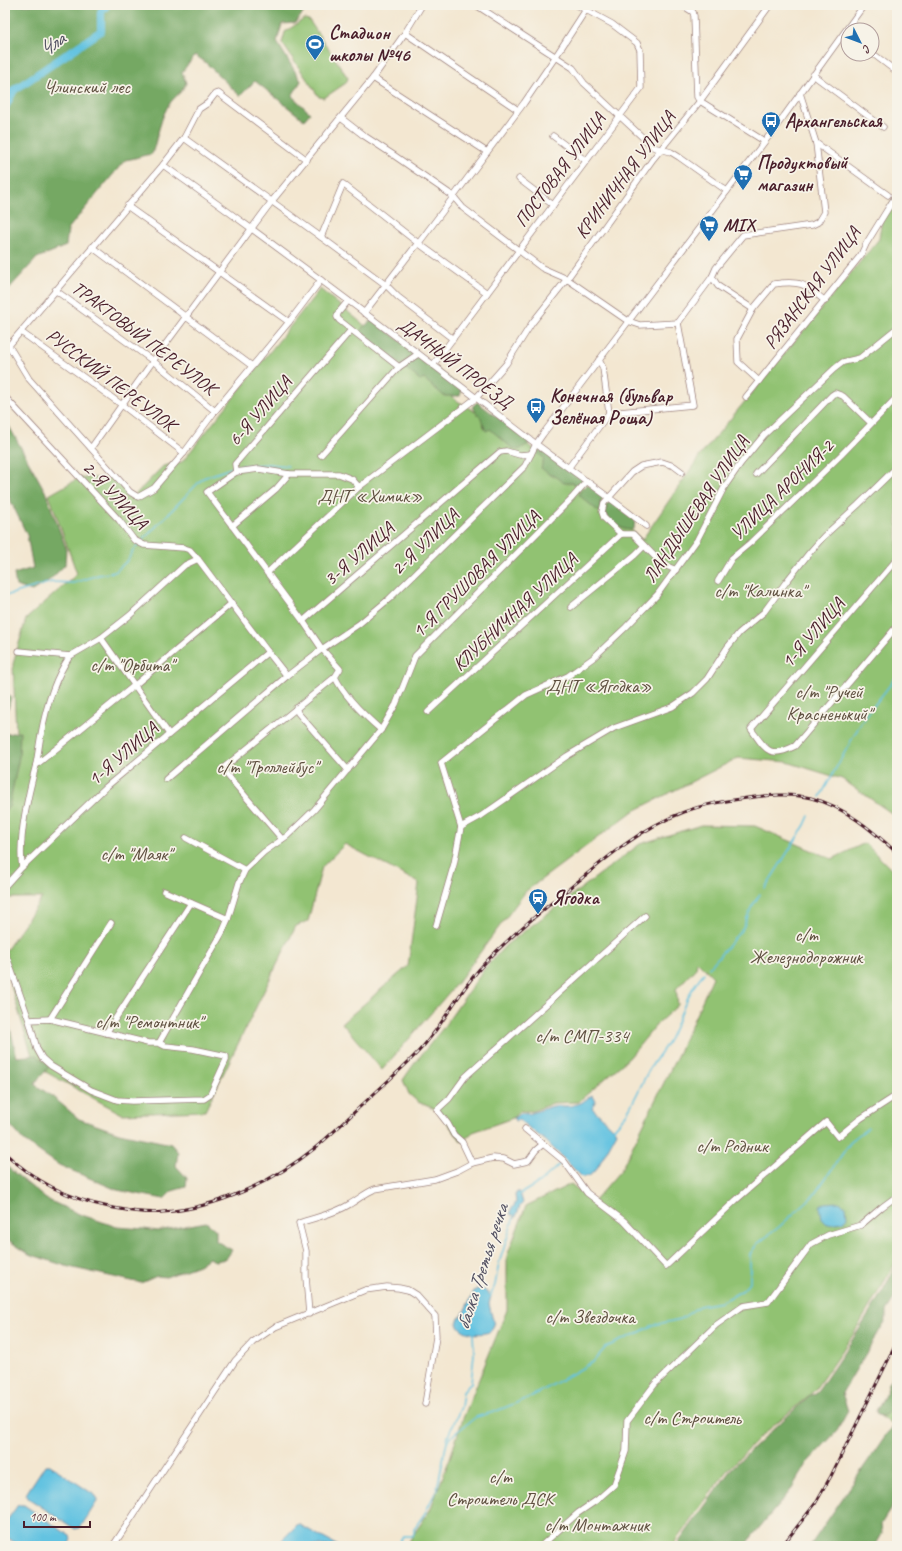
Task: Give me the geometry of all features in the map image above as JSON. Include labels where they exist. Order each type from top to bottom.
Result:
[{"type":"street","points":[[307,160],[218,93],[215,94],[208,103],[200,109],[184,138],[163,165],[7,348],[29,379],[92,448],[153,361],[272,201],[307,160],[374,78],[422,5]]},
{"type":"street","points":[[476,5],[573,68],[584,83],[653,147],[679,157],[727,191]]},
{"type":"street","name":"ПОСТОВАЯ УЛИЦА","points":[[433,365],[520,250],[585,160],[641,88],[639,46],[637,43],[587,7],[577,5]]},
{"type":"street","points":[[682,5],[693,12]]},
{"type":"street","points":[[697,5],[693,12],[697,97],[700,101],[764,141]]},
{"type":"street","name":"КРИНИЧНАЯ УЛИЦА","points":[[267,573],[359,487],[476,398],[506,364],[532,323],[567,279],[661,150],[700,101],[770,5]]},
{"type":"street","name":"2-Я УЛИЦА","points":[[853,22],[864,5]]},
{"type":"street","points":[[364,313],[518,110],[556,56],[587,7]]},
{"type":"street","points":[[405,33],[518,110]]},
{"type":"street","name":"2-Я УЛИЦА","points":[[166,778],[287,676],[322,649],[359,624],[389,599],[525,466],[536,444],[813,75],[840,41]]},
{"type":"street","points":[[880,60],[897,72]]},
{"type":"street","points":[[813,75],[883,127]]},
{"type":"street","points":[[374,78],[486,152]]},
{"type":"street","points":[[609,413],[693,405],[678,323],[712,277],[716,268],[743,235],[812,225],[818,222],[824,212],[816,143],[800,93]]},
{"type":"street","points":[[341,118],[363,135],[453,196],[463,208],[542,268],[567,279],[628,321],[640,325],[678,323]]},
{"type":"street","points":[[553,136],[585,160]]},
{"type":"street","points":[[184,138],[386,285],[398,297],[453,338]]},
{"type":"street","points":[[816,143],[888,195]]},
{"type":"street","name":"ДАЧНЫЙ ПРОЕЗД","points":[[163,165],[252,228],[536,444],[610,497],[646,526]]},
{"type":"street","points":[[519,179],[553,205]]},
{"type":"street","points":[[321,237],[343,184],[418,243],[488,293]]},
{"type":"street","name":"РЯЗАНСКАЯ УЛИЦА","points":[[746,397],[861,255],[866,244],[897,194]]},
{"type":"street","points":[[127,206],[282,319],[289,322]]},
{"type":"street","points":[[92,247],[252,366]]},
{"type":"street","points":[[712,277],[718,286],[753,309]]},
{"type":"street","name":"2-Я УЛИЦА","points":[[92,448],[130,492],[138,497],[154,488],[184,453],[214,411],[289,322],[320,280]]},
{"type":"street","points":[[759,381],[738,362],[737,357],[736,339],[753,309],[774,284],[792,282],[801,283],[825,301]]},
{"type":"street","name":"ТРАКТОВЫЙ ПЕРЕУЛОК","points":[[55,290],[153,361],[214,411]]},
{"type":"street","points":[[348,301],[338,313],[337,317],[339,320],[399,367]]},
{"type":"street","name":"ЛАНДЫШЕВАЯ УЛИЦА","points":[[461,827],[441,763],[526,694],[568,676],[593,658],[656,595],[676,570],[697,540],[725,486],[741,463],[764,435],[834,369],[843,362],[860,358],[897,328]]},
{"type":"street","name":"6-Я УЛИЦА","points":[[351,330],[235,464],[236,472],[259,469],[289,474],[339,474],[352,479],[359,487]]},
{"type":"street","name":"РУССКИЙ ПЕРЕУЛОК","points":[[21,332],[122,405],[184,453]]},
{"type":"street","points":[[321,455],[399,367],[418,354]]},
{"type":"street","points":[[568,467],[609,413],[603,368],[599,360]]},
{"type":"street","name":"УЛИЦА АРОНИЯ-2","points":[[756,474],[805,422],[835,393],[843,396],[871,423]]},
{"type":"street","name":"2-Я УЛИЦА","points":[[5,397],[119,520],[134,540],[144,545],[184,548],[190,550],[287,676]]},
{"type":"street","name":"УЛИЦА АРОНИЯ-2","points":[[718,581],[732,558],[750,543],[841,455],[897,398]]},
{"type":"street","name":"3-Я УЛИЦА","points":[[303,621],[500,452],[506,451],[520,455],[531,454]]},
{"type":"street","points":[[676,570],[662,564],[633,534],[621,534],[604,518],[602,512],[604,503],[632,472],[641,466],[662,462],[674,466],[682,472]]},
{"type":"street","points":[[436,926],[454,864],[461,827],[481,816],[538,775],[614,728],[672,707],[702,685],[739,633],[764,612],[786,582],[824,536],[858,506],[897,467]]},
{"type":"street","points":[[236,472],[207,492],[303,621],[322,649],[340,670],[336,677],[222,768],[282,840]]},
{"type":"street","points":[[232,526],[276,489],[289,474]]},
{"type":"street","name":"1-Я ГРУШОВАЯ УЛИЦА","points":[[245,870],[264,852],[282,840],[314,810],[381,730],[399,696],[415,656],[572,498],[587,480]]},
{"type":"street","name":"КЛУБНИЧНАЯ УЛИЦА","points":[[428,712],[621,534]]},
{"type":"street","name":"ЛАНДЫШЕВАЯ УЛИЦА","points":[[571,607],[644,546]]},
{"type":"street","points":[[22,867],[21,860],[24,826],[31,782],[41,735],[57,678],[70,656],[101,638],[129,616],[185,565],[198,559]]},
{"type":"street","name":"1-Я УЛИЦА","points":[[897,559],[751,729],[766,750],[784,752],[795,746],[897,626]]},
{"type":"street","points":[[36,764],[135,685],[232,603]]},
{"type":"street","points":[[101,638],[169,734]]},
{"type":"street","points":[[19,650],[70,656]]},
{"type":"street","name":"1-Я УЛИЦА","points":[[5,886],[22,867],[106,787],[268,652]]},
{"type":"street","points":[[336,677],[339,684],[354,704],[381,730]]},
{"type":"street","points":[[296,708],[298,713],[348,770]]},
{"type":"street","points":[[159,1044],[222,933],[228,919],[239,882],[245,870],[186,838]]},
{"type":"street","points":[[164,891],[228,919]]},
{"type":"street","points":[[106,1032],[191,903]]},
{"type":"street","points":[[472,1163],[462,1142],[454,1135],[445,1119],[437,1110],[449,1099],[465,1077],[645,916]]},
{"type":"street","points":[[50,1019],[111,923]]},
{"type":"street","points":[[5,952],[29,1020],[37,1049],[42,1058],[51,1066],[90,1090],[117,1100],[192,1101],[204,1099],[210,1095],[226,1060],[226,1056],[193,1049],[148,1043],[50,1019],[29,1020]]},
{"type":"street","points":[[525,1129],[564,1161],[587,1193],[624,1221],[666,1266],[736,1200],[826,1122],[838,1137],[860,1119],[897,1095]]},
{"type":"street","points":[[309,1314],[306,1277],[306,1251],[299,1224],[329,1214],[350,1204],[366,1192],[375,1189],[435,1179],[457,1171],[472,1163],[493,1158],[504,1159],[514,1164],[528,1162],[536,1150],[543,1144]]},
{"type":"street","points":[[541,1546],[578,1513],[597,1500],[614,1485],[626,1451],[627,1421],[660,1380],[716,1325],[727,1317],[743,1306],[768,1302],[811,1244],[828,1235],[861,1226],[897,1196]]},
{"type":"street","points":[[113,1546],[234,1361],[253,1342],[275,1327],[352,1295],[374,1288],[387,1287],[408,1290],[416,1295],[435,1316],[436,1338],[425,1404]]},
{"type":"green space","name":"Члинский лес","points":[[5,5],[310,5],[295,23],[282,24],[277,42],[301,81],[292,96],[310,113],[304,120],[255,81],[240,96],[205,62],[195,55],[182,72],[186,83],[167,108],[152,154],[125,160],[68,229],[66,246],[37,258],[5,293]]},
{"type":"green space","name":"Стадион школы №46","points":[[304,19],[309,20],[348,78],[346,83],[324,98],[319,97],[282,43],[285,32]]},
{"type":"green space","points":[[897,193],[897,817],[842,779],[787,762],[738,758],[632,812],[526,891],[458,982],[382,1070],[342,1023],[408,966],[419,883],[345,844],[322,867],[308,921],[296,926],[205,1111],[122,1114],[35,1066],[5,966],[5,952],[42,898],[5,898],[5,802],[17,757],[13,664],[26,619],[77,574],[49,495],[79,478],[113,478],[132,498],[163,466],[182,462],[320,289],[456,400],[536,450],[603,503],[642,540],[699,457],[879,239],[882,218]]},
{"type":"green space","points":[[371,321],[374,321],[462,388],[460,396],[444,396],[424,379],[420,380],[361,332],[362,328]]},
{"type":"green space","points":[[477,402],[531,442],[519,450],[512,448],[490,429],[486,431],[480,417],[472,407]]},
{"type":"green space","points":[[5,419],[45,491],[66,548],[65,565],[51,579],[32,591],[16,586],[14,574],[33,568],[27,535],[5,489]]},
{"type":"green space","points":[[542,449],[583,480],[578,487],[573,483],[564,483],[541,468],[544,458],[536,452]]},
{"type":"green space","points":[[587,484],[604,497],[600,503],[601,510],[599,512],[579,495]]},
{"type":"green space","points":[[611,502],[635,520],[634,528],[631,530],[623,528],[610,520],[605,513],[608,503]]},
{"type":"green space","points":[[8,694],[11,697],[5,722],[5,695]]},
{"type":"green space","points":[[20,732],[19,757],[9,807],[5,810],[5,734]]},
{"type":"green space","points":[[701,825],[755,826],[832,859],[865,843],[897,875],[897,1260],[853,1335],[814,1391],[759,1438],[725,1473],[672,1546],[406,1546],[430,1510],[450,1458],[462,1421],[507,1310],[507,1256],[526,1206],[571,1184],[593,1202],[621,1170],[679,1052],[713,977],[697,961],[696,968],[676,989],[678,1005],[658,1023],[629,1058],[578,1102],[553,1103],[533,1111],[519,1111],[513,1118],[473,1132],[462,1142],[437,1110],[418,1102],[409,1094],[403,1080],[443,1028],[485,968],[506,945],[640,844]]},
{"type":"green space","points":[[5,1007],[17,1057],[37,1055],[49,1067],[34,1084],[53,1097],[79,1119],[119,1133],[171,1144],[178,1152],[176,1166],[187,1178],[186,1187],[172,1191],[164,1199],[117,1190],[59,1165],[24,1141],[5,1119]]},
{"type":"green space","points":[[5,1165],[46,1199],[79,1214],[117,1227],[158,1231],[206,1222],[216,1230],[216,1241],[232,1250],[226,1259],[215,1261],[209,1258],[199,1265],[166,1277],[157,1276],[141,1283],[69,1267],[29,1254],[5,1238]]},
{"type":"green space","points":[[897,1263],[897,1294],[886,1311],[886,1320],[842,1393],[848,1411],[837,1431],[806,1464],[790,1491],[744,1546],[676,1546],[732,1468],[810,1395],[816,1394],[879,1297]]},
{"type":"green space","points":[[897,1369],[897,1396],[893,1407],[883,1416],[877,1415],[876,1411]]},
{"type":"green space","points":[[897,1388],[897,1428],[880,1416]]},
{"type":"green space","points":[[892,1428],[897,1429],[897,1499],[881,1524],[882,1534],[875,1546],[810,1546],[887,1433]]},
{"type":"water","points":[[592,1095],[596,1101],[592,1108],[617,1132],[596,1170],[589,1176],[582,1177],[546,1141],[519,1120],[515,1121],[514,1118],[521,1113],[528,1114],[553,1106],[570,1106],[581,1103]]},
{"type":"water","points":[[517,1192],[520,1192],[523,1203],[520,1206],[515,1219],[514,1215],[511,1215],[510,1212],[516,1202],[515,1195]]},
{"type":"water","points":[[839,1202],[846,1206],[847,1217],[844,1222],[827,1224],[822,1219],[820,1206],[824,1203]]},
{"type":"water","points":[[477,1289],[483,1289],[491,1296],[489,1304],[494,1325],[490,1332],[481,1334],[467,1332],[460,1328],[457,1324],[474,1291]]},
{"type":"water","points":[[45,1465],[50,1465],[96,1496],[98,1500],[80,1528],[75,1529],[28,1498],[26,1494]]},
{"type":"water","points":[[18,1505],[24,1505],[70,1536],[71,1539],[68,1546],[20,1546],[5,1536],[5,1523]]},
{"type":"water","points":[[298,1524],[300,1525],[338,1546],[276,1546]]},
{"type":"waterway","name":"Чла","points":[[5,107],[14,90],[101,31],[101,12],[107,5]]},
{"type":"waterway","points":[[238,466],[269,464],[288,466]]},
{"type":"waterway","points":[[142,541],[203,478],[231,468]]},
{"type":"waterway","points":[[5,596],[52,582],[74,583],[98,575],[115,572],[128,560],[138,545]]},
{"type":"waterway","name":"балка Третья речка","points":[[820,797],[862,721],[897,676]]},
{"type":"waterway","name":"балка Третья речка","points":[[765,888],[805,825],[809,816]]},
{"type":"waterway","name":"балка Третья речка","points":[[709,968],[743,928],[751,908],[760,894]]},
{"type":"waterway","name":"балка Третья речка","points":[[613,1129],[629,1110],[648,1072],[669,1041],[689,995],[704,973]]},
{"type":"waterway","points":[[447,1442],[454,1434],[476,1417],[494,1412],[526,1399],[547,1388],[593,1362],[606,1347],[653,1325],[681,1319],[699,1306],[721,1302],[743,1290],[750,1282],[750,1254],[757,1244],[779,1227],[814,1195],[852,1140],[868,1128]]},
{"type":"waterway","name":"балка Третья речка","points":[[520,1194],[540,1182],[561,1163]]},
{"type":"waterway","name":"балка Третья речка","points":[[490,1297],[495,1285],[499,1263],[514,1217]]},
{"type":"waterway","name":"балка Третья речка","points":[[398,1546],[403,1536],[413,1536],[416,1526],[425,1513],[437,1489],[448,1436],[461,1407],[463,1392],[471,1383],[474,1354],[473,1333]]},
{"type":"railway","points":[[5,1153],[28,1172],[53,1188],[94,1204],[136,1211],[156,1212],[204,1205],[224,1199],[244,1191],[281,1172],[321,1143],[418,1052],[427,1042],[474,975],[502,946],[532,919],[605,859],[635,837],[667,819],[692,809],[723,802],[771,795],[803,796],[823,802],[846,813],[868,828],[897,853]]},
{"type":"railway","points":[[782,1546],[815,1504],[831,1476],[897,1342]]},
{"type":"place","name":"Стадион школы №46","points":[[315,61]]},
{"type":"place","name":"Архангельская","points":[[771,138]]},
{"type":"place","name":"Продуктовый магазин","points":[[743,191]]},
{"type":"place","name":"MIX","points":[[709,242]]},
{"type":"place","name":"Конечная (бульвар Зелёная Роща)","points":[[536,424]]},
{"type":"place","name":"Ягодка","points":[[538,915]]},
{"type":"park label","name":"ДНТ «Химик»","points":[[370,496]]},
{"type":"park label","name":"с/т \"Калинка\"","points":[[760,591]]},
{"type":"park label","name":"с/т \"Орбита\"","points":[[132,665]]},
{"type":"park label","name":"ДНТ «Ягодка»","points":[[599,686]]},
{"type":"park label","name":"с/т \"Ручей Красненький\"","points":[[829,703]]},
{"type":"park label","name":"с/т \"Троллейбус\"","points":[[267,767]]},
{"type":"park label","name":"с/т \"Маяк\"","points":[[136,854]]},
{"type":"park label","name":"с/т Железнодорожник","points":[[806,946]]},
{"type":"park label","name":"с/т \"Ремонтник\"","points":[[149,1022]]},
{"type":"park label","name":"с/т СМП-334","points":[[582,1036]]},
{"type":"park label","name":"с/т Родник","points":[[732,1146]]},
{"type":"park label","name":"с/т Звездочка","points":[[590,1317]]},
{"type":"park label","name":"с/т Строитель","points":[[692,1418]]},
{"type":"park label","name":"с/т Строитель ДСК","points":[[500,1488]]},
{"type":"park label","name":"с/т Монтажник","points":[[597,1525]]}]
